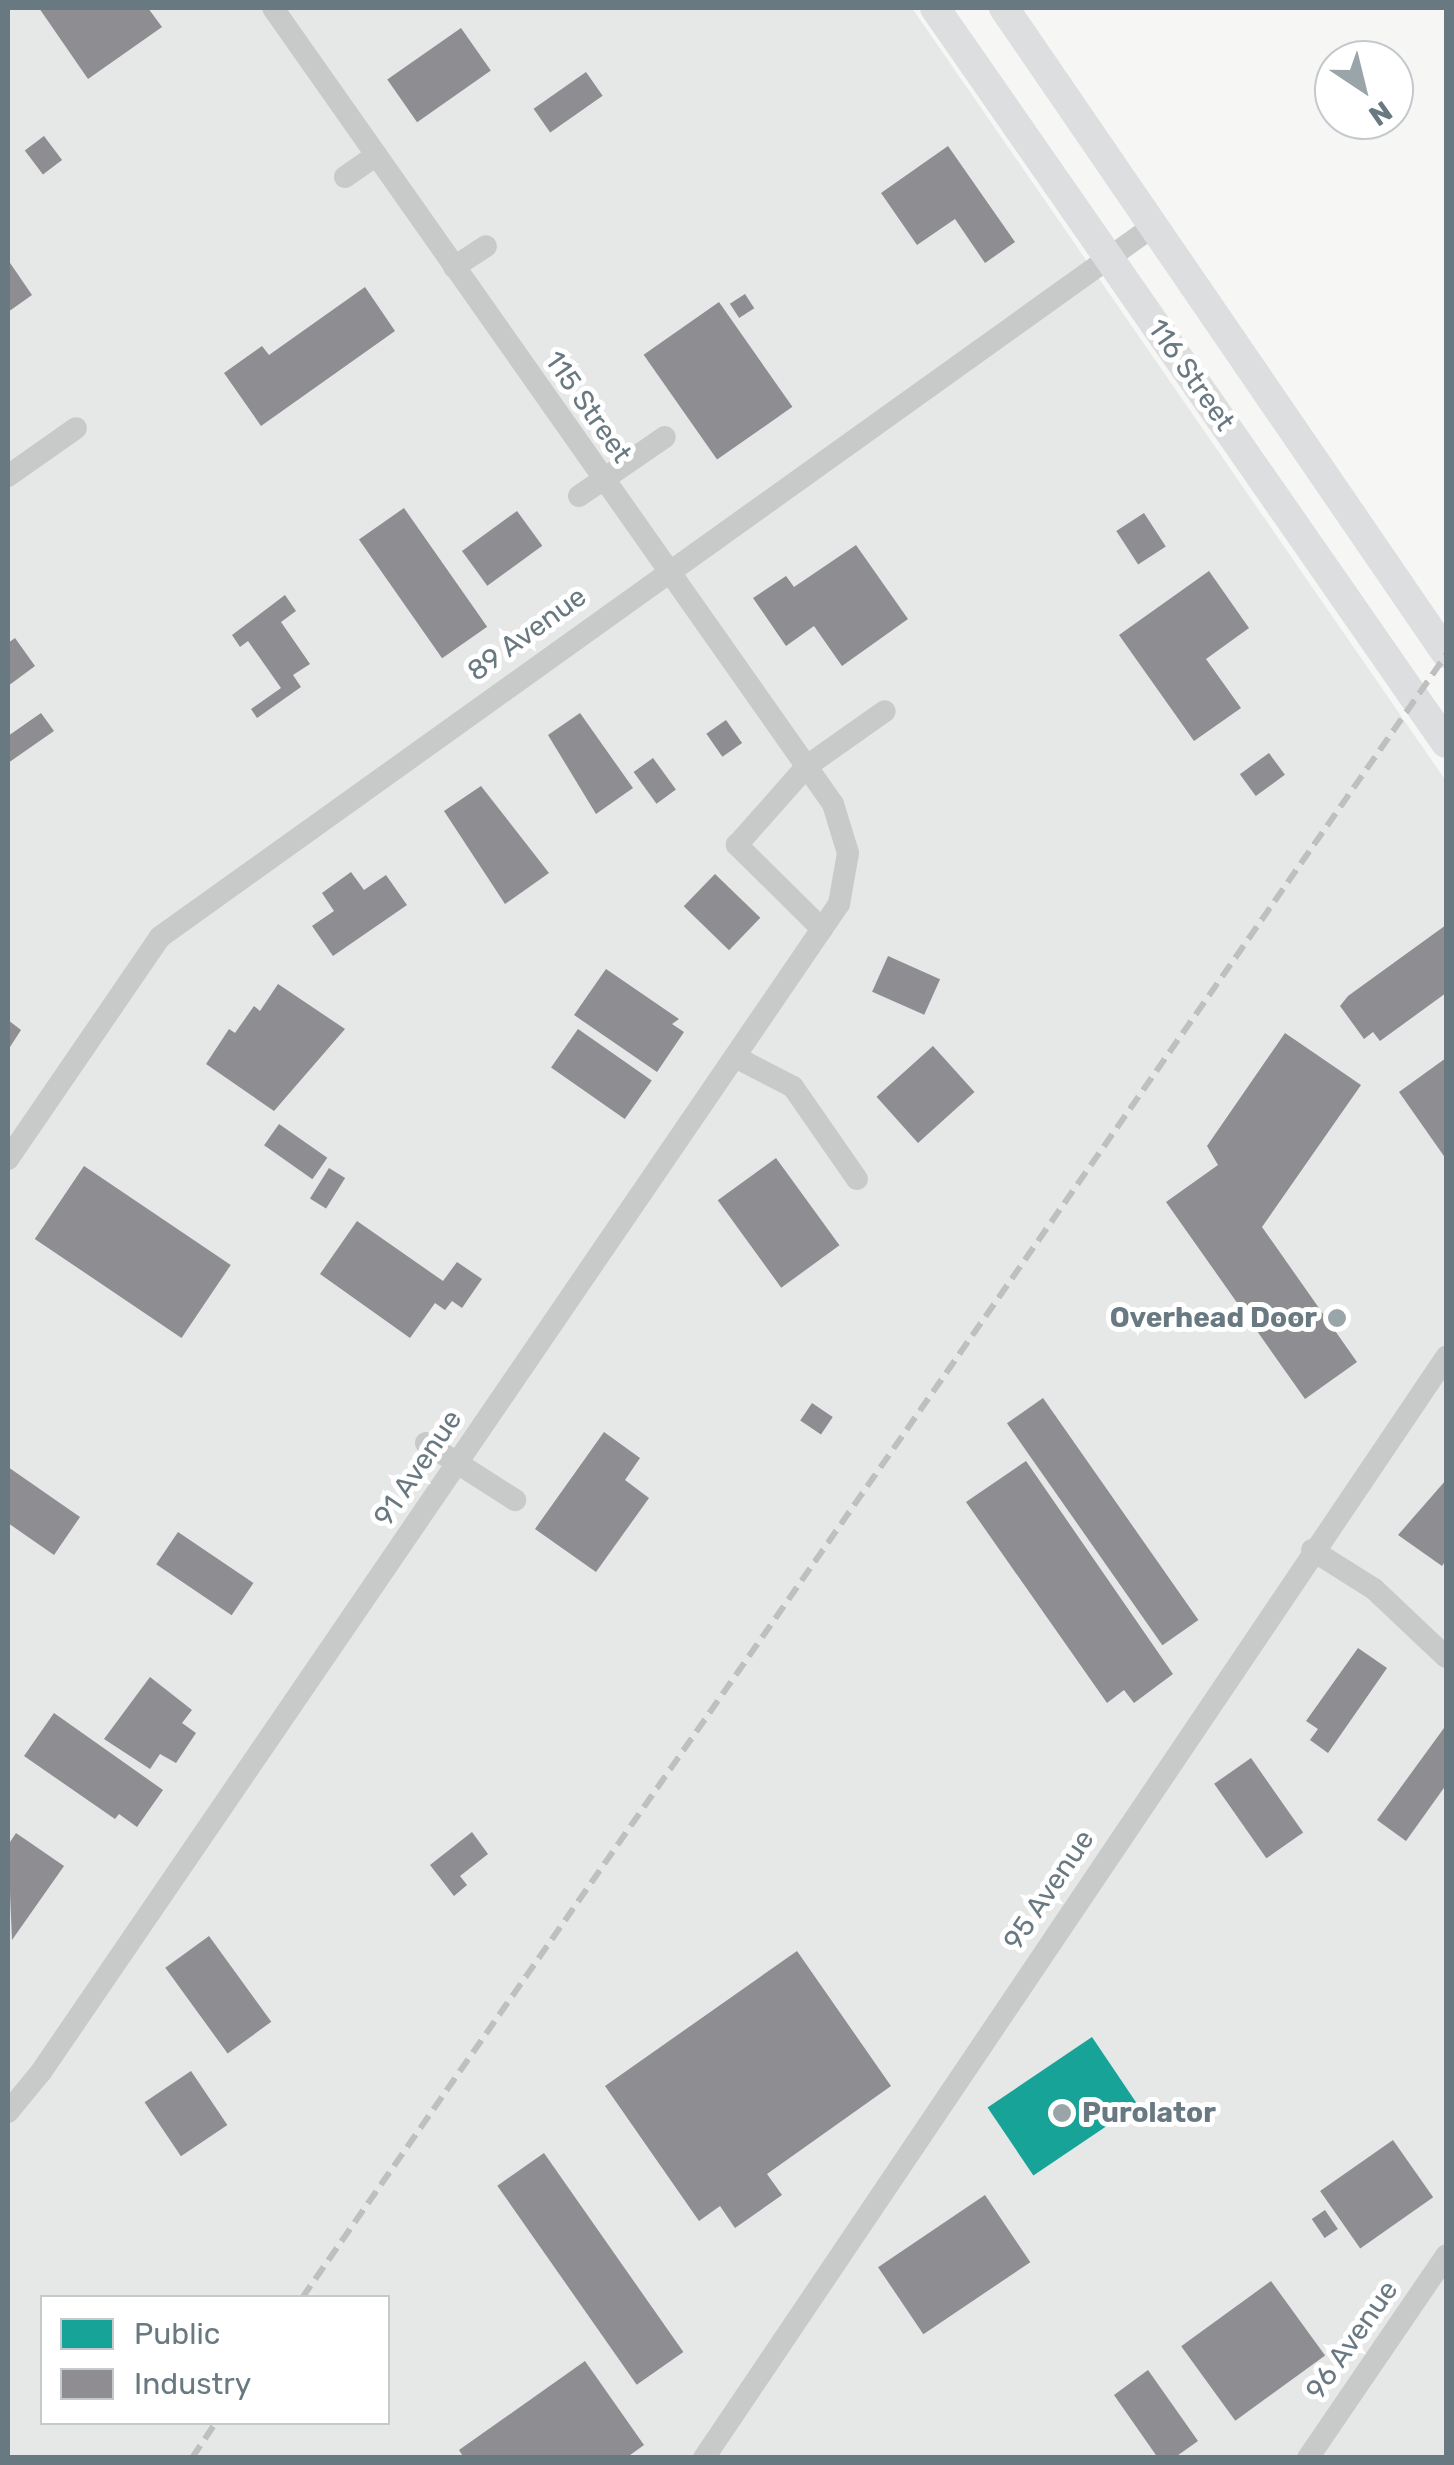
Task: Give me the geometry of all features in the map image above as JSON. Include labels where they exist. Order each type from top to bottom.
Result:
[{"type":"main road","name":"116 Street","points":[[935,8],[1446,743]]},
{"type":"main road","name":"116 Street","points":[[1004,8],[1446,653]]},
{"type":"street","name":"115 Street","points":[[273,8],[807,766],[833,804],[845,844]]},
{"type":"street","points":[[345,177],[376,155]]},
{"type":"street","name":"89 Avenue","points":[[8,1159],[160,937],[667,570],[1152,227]]},
{"type":"street","points":[[454,268],[486,246]]},
{"type":"street","points":[[8,476],[76,428]]},
{"type":"street","points":[[579,496],[665,437]]},
{"type":"street","points":[[822,929],[737,845],[807,766],[886,711]]},
{"type":"street","name":"91 Avenue","points":[[8,2112],[41,2072],[839,904],[845,844]]},
{"type":"street","points":[[735,1057],[793,1087],[857,1179]]},
{"type":"street","name":"95 Avenue","points":[[704,2458],[1312,1550],[1446,1357]]},
{"type":"street","points":[[426,1443],[515,1500]]},
{"type":"street","points":[[1312,1550],[1374,1589],[1446,1657]]},
{"type":"street","name":"96 Avenue","points":[[1308,2458],[1446,2256]]},
{"type":"shaded area","points":[[8,8],[912,8],[1446,781],[1446,2457],[8,2458]]},
{"type":"building: Public","points":[[1092,2037],[1138,2105],[1033,2175],[988,2107]]},
{"type":"building: Industry","points":[[39,8],[148,8],[162,27],[88,79]]},
{"type":"building: Industry","points":[[461,28],[491,71],[417,122],[387,80]]},
{"type":"building: Industry","points":[[586,72],[603,96],[550,132],[534,109]]},
{"type":"building: Industry","points":[[44,136],[62,160],[43,174],[25,150]]},
{"type":"building: Industry","points":[[948,146],[1015,242],[985,263],[955,219],[917,245],[881,193]]},
{"type":"building: Industry","points":[[8,260],[32,295],[8,312]]},
{"type":"building: Industry","points":[[365,287],[395,331],[261,426],[224,373],[262,346],[269,355]]},
{"type":"building: Industry","points":[[745,294],[754,308],[739,318],[730,304]]},
{"type":"building: Industry","points":[[719,302],[792,407],[717,460],[644,355]]},
{"type":"building: Industry","points":[[404,508],[487,627],[442,658],[359,540]]},
{"type":"building: Industry","points":[[517,511],[542,546],[487,586],[462,551]]},
{"type":"building: Industry","points":[[1144,513],[1166,547],[1138,565],[1116,531]]},
{"type":"building: Industry","points":[[856,545],[908,619],[842,666],[814,626],[786,646],[753,598],[786,576],[794,587]]},
{"type":"building: Industry","points":[[1209,571],[1249,628],[1206,659],[1241,708],[1194,741],[1119,635]]},
{"type":"building: Industry","points":[[285,595],[296,611],[281,622],[310,664],[293,675],[301,687],[257,718],[251,709],[281,688],[248,641],[240,647],[232,635]]},
{"type":"building: Industry","points":[[15,638],[35,666],[8,686],[8,643]]},
{"type":"building: Industry","points":[[41,713],[54,731],[8,763],[8,736]]},
{"type":"building: Industry","points":[[580,713],[633,788],[596,814],[548,735]]},
{"type":"building: Industry","points":[[726,720],[742,743],[722,757],[706,734]]},
{"type":"building: Industry","points":[[1269,753],[1285,775],[1256,796],[1240,774]]},
{"type":"building: Industry","points":[[653,758],[676,790],[657,804],[634,772]]},
{"type":"building: Industry","points":[[481,786],[549,873],[505,904],[444,811]]},
{"type":"building: Industry","points":[[351,872],[364,890],[386,875],[407,905],[333,956],[312,926],[334,911],[322,893]]},
{"type":"building: Industry","points":[[715,874],[760,918],[729,950],[684,906]]},
{"type":"building: Industry","points":[[1446,925],[1446,993],[1380,1041],[1373,1032],[1364,1039],[1340,1006],[1348,996]]},
{"type":"building: Industry","points":[[888,956],[940,979],[924,1015],[872,992]]},
{"type":"building: Industry","points":[[606,969],[679,1019],[672,1024],[684,1032],[657,1072],[574,1015]]},
{"type":"building: Industry","points":[[278,984],[345,1029],[274,1111],[206,1064],[229,1029],[235,1033],[254,1006],[260,1011]]},
{"type":"building: Industry","points":[[8,1020],[21,1030],[8,1050]]},
{"type":"building: Industry","points":[[578,1029],[652,1081],[625,1119],[551,1068]]},
{"type":"building: Industry","points":[[1285,1033],[1361,1085],[1262,1227],[1357,1362],[1305,1399],[1166,1202],[1218,1165],[1207,1146]]},
{"type":"building: Industry","points":[[933,1046],[974,1092],[918,1143],[877,1097]]},
{"type":"building: Industry","points":[[1446,1058],[1446,1159],[1399,1092]]},
{"type":"building: Industry","points":[[279,1124],[327,1158],[312,1179],[264,1145]]},
{"type":"building: Industry","points":[[776,1158],[839,1245],[781,1288],[718,1200]]},
{"type":"building: Industry","points":[[84,1166],[231,1265],[182,1338],[35,1239]]},
{"type":"building: Industry","points":[[329,1168],[345,1178],[326,1209],[310,1199]]},
{"type":"building: Industry","points":[[357,1221],[443,1281],[457,1262],[482,1279],[462,1308],[452,1301],[445,1310],[435,1303],[410,1338],[320,1274]]},
{"type":"building: Industry","points":[[1043,1398],[1198,1620],[1162,1645],[1007,1423]]},
{"type":"building: Industry","points":[[812,1403],[833,1417],[821,1434],[800,1420]]},
{"type":"building: Industry","points":[[604,1432],[640,1458],[625,1480],[649,1498],[596,1572],[535,1529]]},
{"type":"building: Industry","points":[[1026,1461],[1173,1674],[1134,1703],[1124,1690],[1107,1703],[966,1502]]},
{"type":"building: Industry","points":[[8,1467],[80,1517],[54,1555],[8,1523]]},
{"type":"building: Industry","points":[[1446,1480],[1446,1560],[1442,1566],[1398,1535]]},
{"type":"building: Industry","points":[[178,1532],[253,1583],[232,1615],[156,1564]]},
{"type":"building: Industry","points":[[1358,1648],[1387,1668],[1328,1753],[1310,1740],[1318,1729],[1306,1721]]},
{"type":"building: Industry","points":[[150,1677],[192,1710],[182,1723],[196,1733],[176,1763],[160,1754],[150,1769],[104,1739]]},
{"type":"building: Industry","points":[[54,1713],[163,1790],[137,1827],[119,1814],[115,1819],[24,1756]]},
{"type":"building: Industry","points":[[1444,1728],[1446,1785],[1406,1841],[1377,1820]]},
{"type":"building: Industry","points":[[1251,1758],[1303,1833],[1266,1858],[1214,1784]]},
{"type":"building: Industry","points":[[472,1832],[488,1854],[460,1876],[467,1885],[454,1896],[430,1865]]},
{"type":"building: Industry","points":[[16,1833],[64,1866],[12,1940],[8,1845]]},
{"type":"building: Industry","points":[[209,1936],[271,2022],[228,2053],[165,1968]]},
{"type":"building: Industry","points":[[797,1951],[891,2086],[767,2174],[782,2195],[735,2228],[720,2206],[699,2221],[605,2086]]},
{"type":"building: Industry","points":[[191,2071],[227,2125],[181,2156],[145,2102]]},
{"type":"building: Industry","points":[[1393,2140],[1433,2197],[1360,2248],[1320,2191]]},
{"type":"building: Industry","points":[[544,2153],[683,2352],[637,2385],[497,2186]]},
{"type":"building: Industry","points":[[985,2195],[1030,2262],[923,2334],[878,2267]]},
{"type":"building: Industry","points":[[1325,2210],[1338,2229],[1325,2238],[1312,2219]]},
{"type":"building: Industry","points":[[1271,2281],[1325,2355],[1235,2421],[1181,2346]]},
{"type":"building: Industry","points":[[585,2361],[644,2445],[626,2458],[464,2458],[459,2450]]},
{"type":"building: Industry","points":[[1148,2370],[1198,2441],[1174,2458],[1158,2458],[1114,2395]]},
{"type":"railway","points":[[304,2295],[1446,655]]},
{"type":"railway","points":[[192,2458],[214,2425]]},
{"type":"place","name":"Overhead Door","points":[[1337,1318]]},
{"type":"place","name":"Purolator","points":[[1062,2113]]}]
